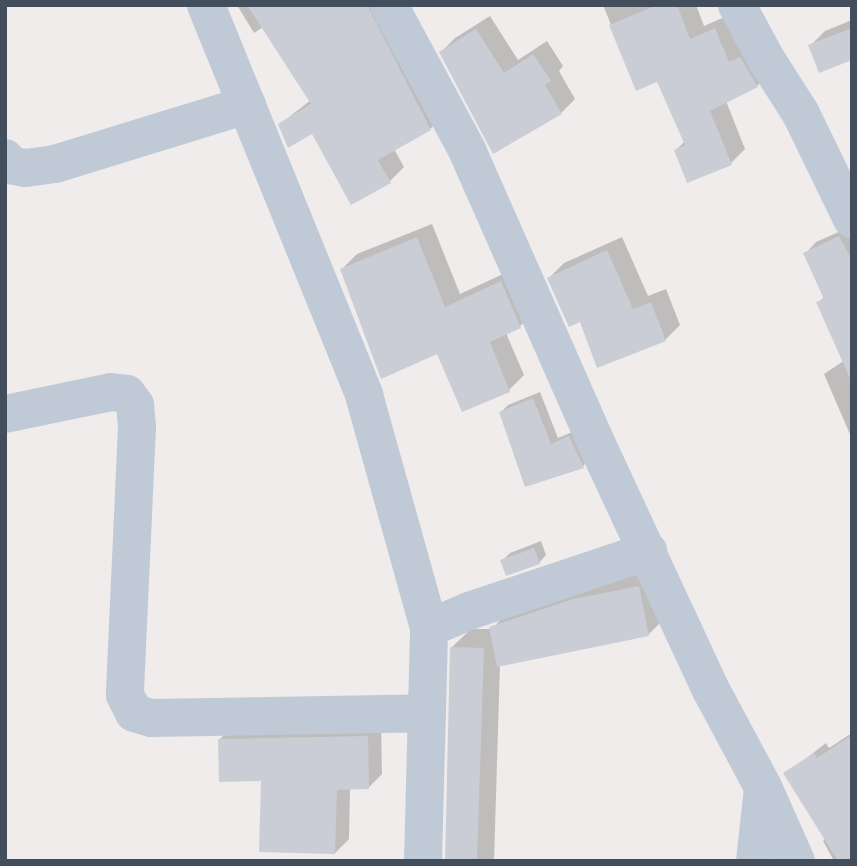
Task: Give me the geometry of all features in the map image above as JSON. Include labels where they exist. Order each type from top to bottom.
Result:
[{"type":"street","points":[[206,5],[364,396],[429,628],[423,861]]},
{"type":"street","points":[[389,5],[467,150],[594,438],[712,690],[763,787],[796,861]]},
{"type":"street","points":[[737,5],[800,114],[852,219]]},
{"type":"street","points":[[5,158],[10,165],[26,168],[55,163],[247,105]]},
{"type":"street","points":[[5,414],[111,392],[127,394],[135,405],[137,427],[125,695],[134,713],[151,718],[427,713]]},
{"type":"street","points":[[429,628],[469,611],[648,551]]},
{"type":"street","points":[[755,861],[763,787]]},
{"type":"building","points":[[247,5],[367,5],[431,130],[378,160],[391,183],[351,205],[312,134],[288,148],[278,124],[311,104]]},
{"type":"building","points":[[657,5],[677,5],[690,39],[715,28],[729,62],[740,57],[758,87],[710,111],[732,165],[687,183],[674,150],[685,145],[657,82],[636,91],[609,25]]},
{"type":"building","points":[[852,28],[852,60],[819,73],[808,45]]},
{"type":"building","points":[[476,29],[504,73],[533,54],[551,81],[545,85],[562,114],[493,154],[439,52]]},
{"type":"building","points":[[839,236],[852,260],[852,383],[816,302],[824,299],[803,253]]},
{"type":"building","points":[[417,237],[445,307],[501,281],[521,328],[490,342],[510,392],[462,412],[437,354],[381,379],[340,269]]},
{"type":"building","points":[[607,250],[633,309],[651,302],[666,341],[597,368],[580,322],[569,327],[547,278]]},
{"type":"building","points":[[533,398],[551,444],[569,436],[584,468],[525,487],[499,412]]},
{"type":"building","points":[[534,548],[540,564],[506,576],[500,560]]},
{"type":"building","points":[[639,586],[649,636],[497,667],[489,627],[573,599]]},
{"type":"building","points":[[450,647],[484,648],[477,861],[445,861]]},
{"type":"building","points":[[852,735],[852,861],[838,861],[783,773],[814,753],[817,758]]},
{"type":"building","points":[[368,736],[369,789],[337,790],[335,854],[259,852],[261,781],[219,782],[218,739]]}]
